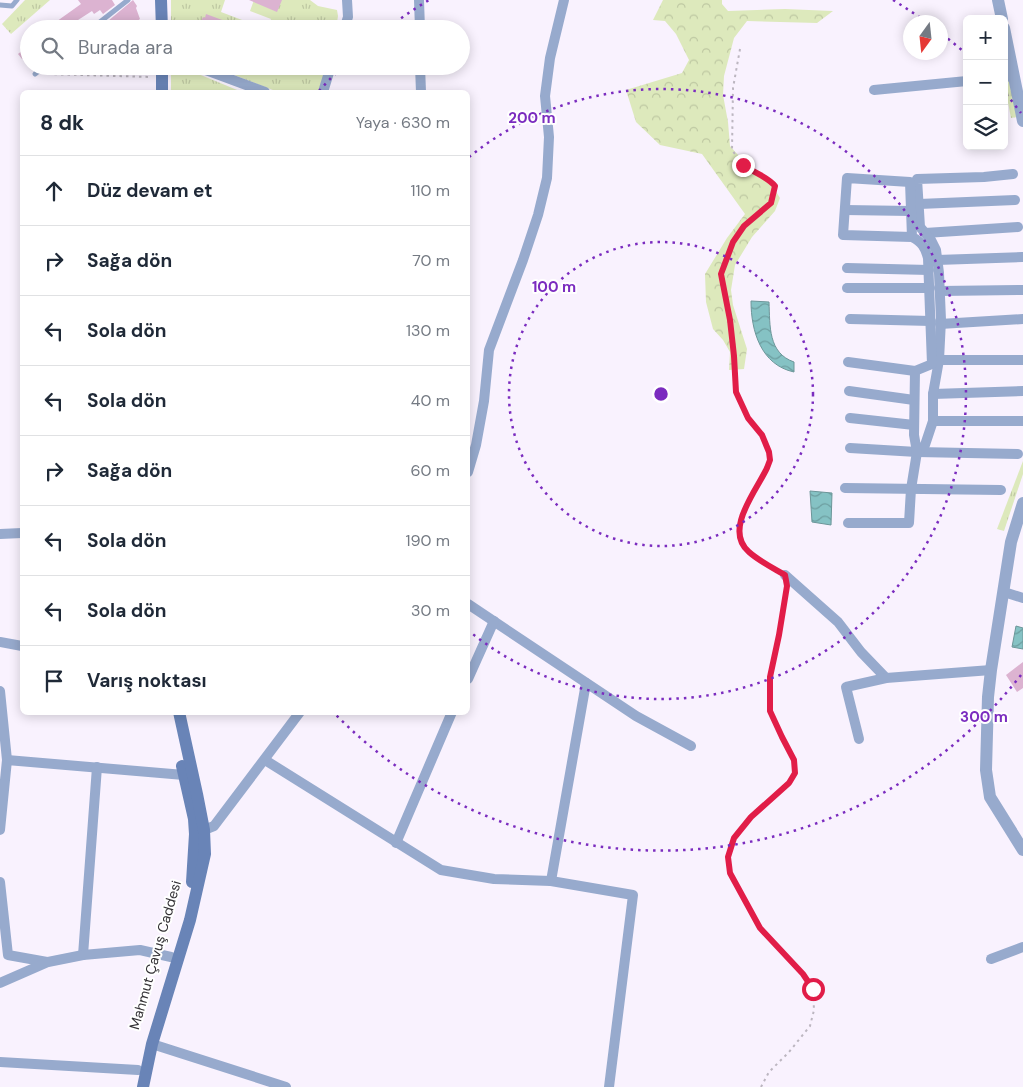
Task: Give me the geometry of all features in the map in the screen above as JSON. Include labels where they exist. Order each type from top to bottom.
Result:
[{"type":"main road","points":[[155,0],[155,20]]},
{"type":"main road","points":[[163,0],[163,20]]},
{"type":"main road","points":[[156,90],[158,75]]},
{"type":"main road","points":[[159,75],[162,90]]},
{"type":"main road","name":"Mahmut Çavuş Caddesi","points":[[135,1087],[138,1070],[194,878],[199,832],[194,820],[172,715]]},
{"type":"main road","points":[[142,1087],[152,1044],[190,920],[205,854],[199,832],[197,794],[180,715]]},
{"type":"street","points":[[347,0],[347,20]]},
{"type":"street","points":[[419,0],[420,20]]},
{"type":"street","points":[[470,465],[476,445],[484,401],[489,350],[523,260],[538,215],[547,178],[549,137],[545,96],[550,58],[564,0]]},
{"type":"street","points":[[998,0],[1001,15]]},
{"type":"street","points":[[1007,60],[1009,77],[1023,121]]},
{"type":"street","points":[[217,75],[255,90]]},
{"type":"street","points":[[324,90],[328,75]]},
{"type":"street","points":[[420,75],[421,90]]},
{"type":"street","points":[[874,90],[963,81]]},
{"type":"street","points":[[912,237],[917,179],[1013,174]]},
{"type":"street","points":[[917,452],[925,445],[933,421],[933,394],[939,360],[935,289],[936,250],[931,240],[920,227],[910,182],[847,178],[843,235],[912,237],[926,249],[929,270],[935,289]]},
{"type":"street","points":[[845,210],[1015,200]]},
{"type":"street","points":[[925,233],[1018,227]]},
{"type":"street","points":[[937,260],[1022,257]]},
{"type":"street","points":[[847,268],[929,270]]},
{"type":"street","points":[[847,288],[1022,290]]},
{"type":"street","points":[[850,319],[936,322],[1023,319]]},
{"type":"street","points":[[848,362],[915,371],[932,364],[936,322]]},
{"type":"street","points":[[939,360],[1023,360]]},
{"type":"street","points":[[848,523],[909,523],[911,489],[917,452],[914,425],[915,371]]},
{"type":"street","points":[[849,391],[914,400]]},
{"type":"street","points":[[933,394],[1023,391]]},
{"type":"street","points":[[850,418],[914,425]]},
{"type":"street","points":[[933,421],[1023,421]]},
{"type":"street","points":[[850,448],[917,452],[1018,454]]},
{"type":"street","points":[[845,488],[1001,490]]},
{"type":"street","points":[[1023,503],[1011,542],[991,670],[988,697],[986,770],[990,797],[1023,850]]},
{"type":"street","points":[[0,534],[20,533]]},
{"type":"street","points":[[785,575],[838,622],[861,652],[886,678]]},
{"type":"street","points":[[1004,592],[1023,598]]},
{"type":"street","points":[[470,605],[636,716],[691,746]]},
{"type":"street","points":[[470,675],[494,621]]},
{"type":"street","points":[[0,642],[20,646]]},
{"type":"street","points":[[859,739],[846,687],[886,678],[991,670]]},
{"type":"street","points":[[552,881],[586,683]]},
{"type":"street","points":[[0,691],[7,760],[0,830]]},
{"type":"street","points":[[199,832],[214,826],[298,715]]},
{"type":"street","points":[[396,843],[451,715]]},
{"type":"street","points":[[7,760],[184,775]]},
{"type":"street","points":[[265,760],[441,870],[494,879],[552,881],[633,894],[609,1087]]},
{"type":"street","points":[[83,955],[97,767]]},
{"type":"street","points":[[0,882],[8,955],[48,962]]},
{"type":"street","points":[[991,959],[1023,947]]},
{"type":"street","points":[[0,983],[48,962],[83,955],[140,950],[171,957]]},
{"type":"street","points":[[152,1044],[286,1087]]},
{"type":"street","points":[[0,1062],[138,1070]]},
{"type":"lane","points":[[0,5],[12,6],[17,0]]},
{"type":"lane","points":[[102,20],[128,0]]},
{"type":"path","points":[[740,49],[733,88],[732,150],[743,165],[756,174],[770,180],[775,186],[771,203],[744,226],[733,242],[721,274],[730,320],[736,392],[748,418],[762,435],[770,460],[740,520],[740,531],[742,542],[747,551],[785,575],[787,586],[770,677],[770,711],[794,760],[795,773],[789,783],[751,817],[734,838],[728,857],[730,873],[760,928],[803,974],[813,989],[814,1010],[810,1026],[789,1052],[768,1072],[761,1087]]},
{"type":"green space","points":[[25,0],[50,0],[27,20],[20,20],[20,26],[11,34],[2,24]]},
{"type":"green space","points":[[171,0],[225,0],[221,12],[242,20],[171,20]]},
{"type":"green space","points":[[254,0],[310,0],[318,6],[337,10],[338,16],[337,20],[271,20],[250,11]]},
{"type":"green space","points":[[663,0],[722,0],[722,4],[728,11],[785,9],[833,11],[817,23],[747,21],[734,38],[724,76],[723,95],[730,146],[748,166],[770,182],[780,198],[775,211],[752,237],[735,265],[731,290],[733,305],[747,349],[744,369],[729,370],[730,352],[723,340],[713,329],[706,302],[705,274],[727,238],[745,214],[702,154],[660,145],[636,122],[626,90],[682,73],[689,60],[676,34],[665,21],[653,20]]},
{"type":"green space","points":[[171,75],[201,75],[237,90],[171,90]]},
{"type":"green space","points":[[234,75],[324,75],[320,90],[273,90]]},
{"type":"green space","points":[[1008,81],[1010,81],[1017,117],[1011,118],[1008,103]]},
{"type":"green space","points":[[1023,461],[1023,474],[1004,531],[997,529]]},
{"type":"water","points":[[751,301],[769,302],[772,338],[779,352],[794,362],[794,372],[773,362],[760,345],[753,324]]},
{"type":"water","points":[[810,491],[832,493],[831,525],[812,522]]},
{"type":"water","points":[[1016,626],[1023,628],[1023,649],[1012,647]]},
{"type":"building","points":[[78,0],[112,0],[115,5],[103,14],[100,10],[94,14],[92,11],[78,20],[59,20],[81,4]]},
{"type":"building","points":[[133,0],[137,6],[140,19],[139,20],[109,20]]},
{"type":"building","points":[[249,0],[282,0],[277,12]]},
{"type":"building","points":[[206,14],[222,20],[202,20],[203,17],[205,18]]},
{"type":"building","points":[[1023,662],[1023,688],[1017,692],[1006,675]]},
{"type":"route","points":[[743,165],[756,174],[770,180],[775,186],[771,203],[744,226],[733,242],[721,274],[730,320],[736,392],[748,418],[762,435],[770,460],[744,509],[740,520],[740,531],[742,542],[747,551],[785,575],[787,586],[770,677],[770,711],[794,760],[795,773],[789,783],[751,817],[734,838],[728,857],[730,873],[760,928],[803,974],[813,989]]}]
